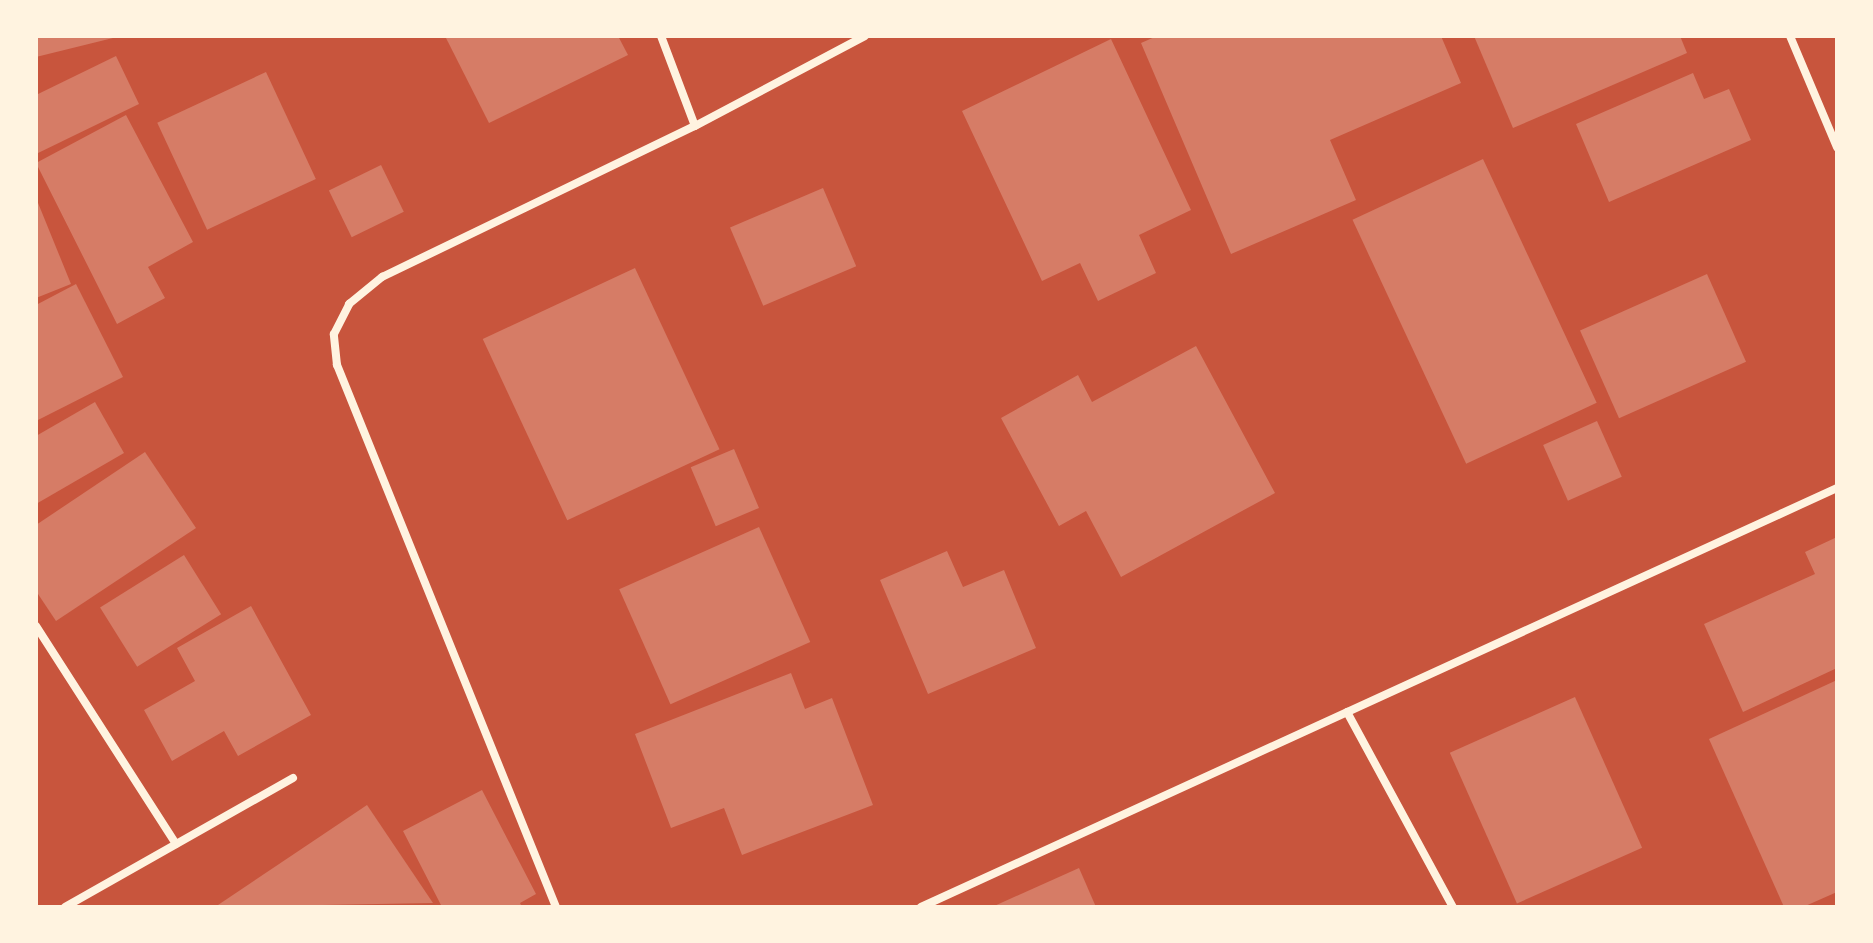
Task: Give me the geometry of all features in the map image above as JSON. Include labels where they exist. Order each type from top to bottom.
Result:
[{"type":"street","points":[[661,36],[695,126]]},
{"type":"street","points":[[556,907],[337,365],[334,334],[349,304],[382,277],[695,126],[865,36]]},
{"type":"street","points":[[1790,36],[1837,147]]},
{"type":"street","points":[[921,907],[1837,488]]},
{"type":"street","points":[[36,626],[176,844]]},
{"type":"street","points":[[1347,712],[1453,907]]},
{"type":"street","points":[[65,907],[293,778]]},
{"type":"building","points":[[36,36],[117,36],[117,37],[36,57]]},
{"type":"building","points":[[445,36],[618,36],[628,55],[489,123]]},
{"type":"building","points":[[1157,36],[1441,36],[1461,83],[1330,140],[1356,200],[1231,254],[1141,43]]},
{"type":"building","points":[[1474,36],[1680,36],[1687,53],[1513,128]]},
{"type":"building","points":[[1111,39],[1191,210],[1139,235],[1156,273],[1098,301],[1080,263],[1042,281],[962,111]]},
{"type":"building","points":[[116,56],[139,104],[36,154],[36,95]]},
{"type":"building","points":[[266,72],[316,179],[207,230],[157,123]]},
{"type":"building","points":[[1693,73],[1704,99],[1729,89],[1751,140],[1609,202],[1576,124]]},
{"type":"building","points":[[126,115],[193,242],[148,267],[165,298],[117,324],[36,163]]},
{"type":"building","points":[[1483,159],[1597,403],[1466,464],[1352,220]]},
{"type":"building","points":[[381,165],[404,212],[352,237],[329,190]]},
{"type":"building","points":[[823,188],[856,266],[763,306],[730,227]]},
{"type":"building","points":[[36,198],[71,284],[36,298]]},
{"type":"building","points":[[635,268],[720,449],[567,520],[483,339]]},
{"type":"building","points":[[1707,274],[1746,362],[1619,418],[1580,331]]},
{"type":"building","points":[[76,284],[123,377],[36,421],[36,305]]},
{"type":"building","points":[[1196,346],[1275,493],[1121,577],[1086,511],[1059,526],[1001,418],[1078,375],[1092,402]]},
{"type":"building","points":[[95,402],[124,453],[36,504],[36,436]]},
{"type":"building","points":[[1597,421],[1622,477],[1568,501],[1543,445]]},
{"type":"building","points":[[734,449],[759,508],[716,526],[691,467]]},
{"type":"building","points":[[145,452],[196,528],[56,621],[36,591],[36,525]]},
{"type":"building","points":[[759,527],[810,642],[670,704],[619,589]]},
{"type":"building","points":[[1837,537],[1837,668],[1743,712],[1704,624],[1815,574],[1805,552]]},
{"type":"building","points":[[947,551],[963,587],[1004,570],[1036,648],[928,694],[880,580]]},
{"type":"building","points":[[184,555],[221,614],[137,667],[100,607]]},
{"type":"building","points":[[251,606],[311,715],[238,756],[224,731],[172,761],[144,710],[195,681],[177,648]]},
{"type":"building","points":[[791,673],[805,709],[832,698],[873,805],[742,855],[724,808],[671,828],[635,734]]},
{"type":"building","points":[[1837,680],[1837,892],[1803,907],[1784,907],[1709,739]]},
{"type":"building","points":[[1575,697],[1642,848],[1517,903],[1450,753]]},
{"type":"building","points":[[482,790],[536,894],[520,903],[522,907],[442,907],[403,831]]},
{"type":"building","points":[[367,805],[433,903],[215,907],[288,858]]},
{"type":"building","points":[[1079,868],[1096,907],[992,907]]}]
